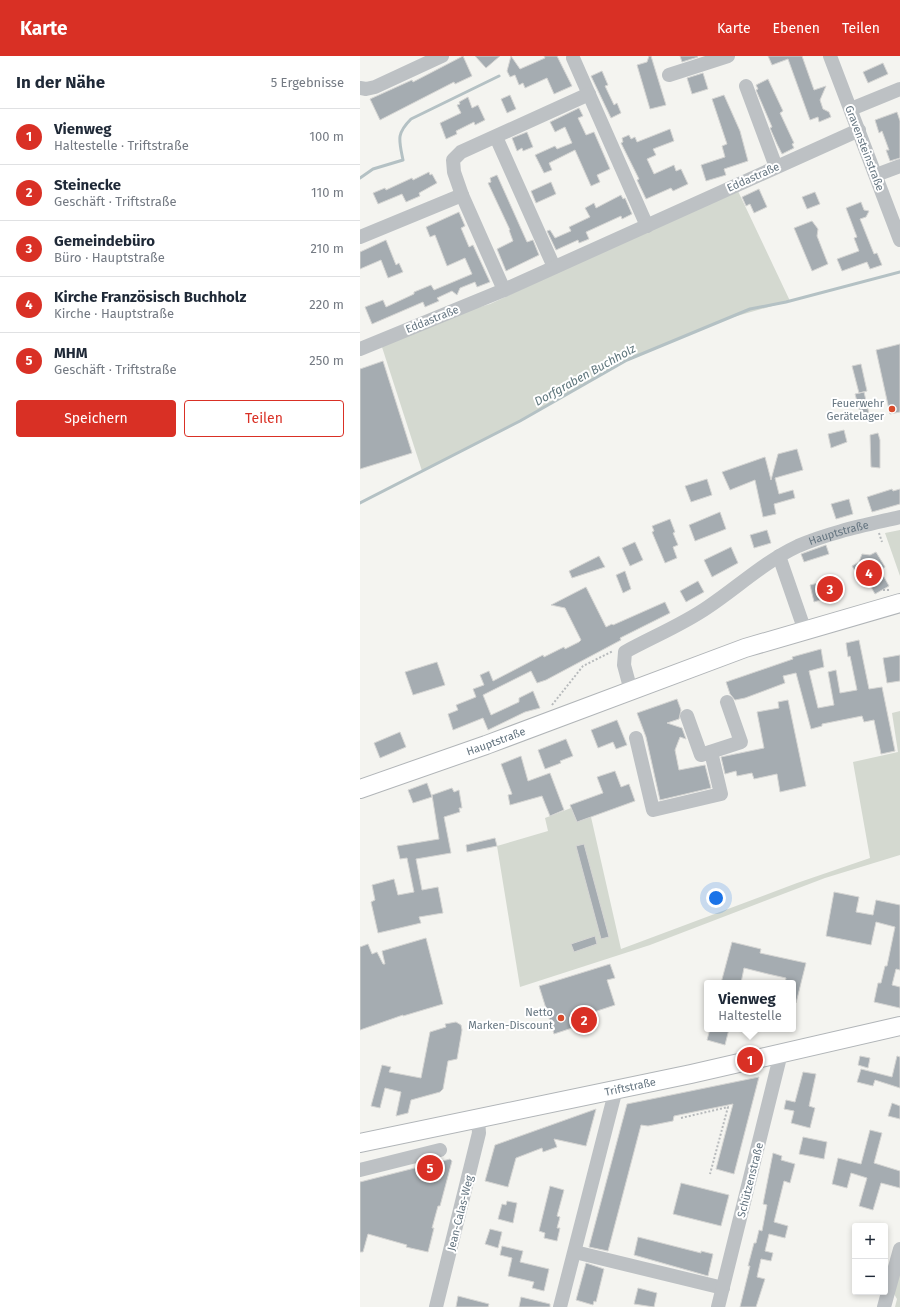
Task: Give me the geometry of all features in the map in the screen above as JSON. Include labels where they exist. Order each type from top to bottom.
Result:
[{"type":"main road","name":"Hauptstraße","points":[[360,789],[486,745],[746,648],[900,603]]},
{"type":"main road","name":"Triftstraße","points":[[360,1143],[781,1054],[900,1026]]},
{"type":"street","points":[[360,88],[366,89],[375,87],[442,56]]},
{"type":"street","points":[[669,75],[728,56]]},
{"type":"street","name":"Gravensteinstraße","points":[[830,56],[900,240]]},
{"type":"street","points":[[573,58],[647,226]]},
{"type":"street","points":[[746,86],[776,167]]},
{"type":"street","points":[[851,109],[900,89]]},
{"type":"street","points":[[504,290],[462,195],[454,172],[453,160],[461,152],[589,94]]},
{"type":"street","name":"Eddastraße","points":[[360,349],[504,290],[859,130]]},
{"type":"street","points":[[496,136],[554,267]]},
{"type":"street","points":[[876,175],[900,166]]},
{"type":"street","points":[[360,237],[462,195]]},
{"type":"street","name":"Hauptstraße","points":[[631,691],[624,665],[625,652],[708,607],[760,567],[798,546],[827,536],[900,517]]},
{"type":"street","points":[[779,556],[805,631]]},
{"type":"street","points":[[687,716],[701,756],[741,742],[727,702]]},
{"type":"street","points":[[636,738],[653,810],[721,794],[711,752]]},
{"type":"street","name":"Schützenstraße","points":[[718,1307],[781,1054]]},
{"type":"street","points":[[560,1307],[616,1089]]},
{"type":"street","name":"Jean-Calas-Weg","points":[[436,1307],[479,1132],[478,1119]]},
{"type":"street","points":[[360,1170],[440,1150]]},
{"type":"street","points":[[884,1307],[900,1249]]},
{"type":"street","points":[[574,1252],[723,1288]]},
{"type":"path","points":[[549,709],[583,666],[614,650]]},
{"type":"path","points":[[681,1118],[728,1108],[710,1174]]},
{"type":"shaded area","points":[[737,189],[790,301],[730,318],[620,364],[520,421],[422,471],[381,344],[427,323],[490,304]]},
{"type":"shaded area","points":[[900,530],[900,576],[885,533]]},
{"type":"shaded area","points":[[900,711],[900,855],[825,878],[650,945],[520,987],[497,846],[548,831],[545,818],[571,808],[577,822],[591,817],[621,949],[797,883],[870,858],[853,762],[898,752],[892,713]]},
{"type":"shaded area","points":[[900,1267],[900,1307],[895,1307],[897,1299],[894,1294]]},
{"type":"building","points":[[463,56],[472,76],[455,84],[454,82],[380,120],[370,99],[412,80],[413,82]]},
{"type":"building","points":[[475,56],[500,56],[486,68]]},
{"type":"building","points":[[511,56],[520,69],[545,58],[544,56],[557,56],[572,86],[554,94],[547,78],[525,88],[523,83],[519,85],[515,75],[510,77],[507,71]]},
{"type":"building","points":[[649,56],[651,56],[666,105],[650,109],[637,65],[647,62]]},
{"type":"building","points":[[680,56],[697,56],[698,57],[682,62]]},
{"type":"building","points":[[768,56],[802,56],[814,90],[826,86],[820,100],[823,109],[829,112],[831,117],[819,122],[818,117],[810,120],[788,59],[772,65]]},
{"type":"building","points":[[883,63],[888,74],[868,83],[863,72]]},
{"type":"building","points":[[602,71],[608,85],[605,86],[614,105],[617,103],[621,113],[611,118],[591,76]]},
{"type":"building","points":[[703,73],[708,89],[692,94],[687,78]]},
{"type":"building","points":[[768,79],[783,111],[780,113],[794,143],[792,144],[794,148],[782,154],[770,128],[772,127],[756,90],[758,89],[756,85]]},
{"type":"building","points":[[510,95],[516,109],[507,113],[501,99]]},
{"type":"building","points":[[724,95],[740,131],[748,161],[724,169],[726,175],[706,181],[701,165],[725,157],[722,146],[727,144],[712,99]]},
{"type":"building","points":[[468,97],[472,108],[478,105],[485,120],[475,125],[474,122],[456,131],[457,134],[446,139],[440,123],[461,113],[457,105],[460,104],[459,102]]},
{"type":"building","points":[[579,108],[583,116],[578,118],[586,135],[594,132],[610,169],[597,175],[600,182],[591,186],[575,150],[549,163],[552,170],[544,173],[535,155],[555,146],[557,149],[572,143],[565,127],[555,132],[550,122]]},
{"type":"building","points":[[897,112],[900,121],[900,158],[890,161],[886,150],[889,150],[882,131],[879,133],[875,120]]},
{"type":"building","points":[[670,129],[674,141],[653,149],[656,155],[647,159],[654,174],[674,165],[676,171],[681,169],[688,184],[673,191],[671,188],[646,199],[637,180],[639,179],[621,143],[623,142],[622,138],[629,135],[631,139],[635,137],[637,142]]},
{"type":"building","points":[[527,132],[533,147],[523,151],[522,148],[517,151],[512,138]]},
{"type":"building","points":[[429,172],[430,175],[432,174],[437,183],[419,193],[420,196],[406,202],[402,194],[378,204],[373,193],[385,188],[386,190],[412,178],[413,180]]},
{"type":"building","points":[[497,175],[527,242],[533,240],[539,255],[506,271],[497,249],[513,241],[510,230],[488,183],[491,182],[490,178]]},
{"type":"building","points":[[551,182],[556,194],[536,203],[531,191]]},
{"type":"building","points":[[759,189],[767,207],[754,213],[750,204],[746,206],[742,197]]},
{"type":"building","points":[[815,192],[820,204],[807,209],[802,197]]},
{"type":"building","points":[[621,195],[623,199],[625,198],[632,214],[622,219],[621,216],[586,232],[589,239],[579,243],[578,240],[556,250],[547,231],[550,230],[555,238],[571,231],[569,227],[590,217],[585,208],[594,203],[596,208]]},
{"type":"building","points":[[861,202],[864,210],[869,211],[866,217],[860,219],[874,254],[877,253],[882,265],[870,269],[867,262],[842,271],[837,259],[859,251],[854,238],[857,237],[846,208]]},
{"type":"building","points":[[459,212],[465,226],[461,228],[469,247],[473,245],[490,282],[477,287],[475,282],[460,288],[457,295],[452,291],[437,298],[439,301],[425,307],[423,302],[372,324],[365,307],[383,300],[386,307],[431,285],[434,290],[472,274],[465,258],[447,266],[435,235],[430,237],[426,227]]},
{"type":"building","points":[[812,221],[818,229],[817,236],[828,264],[812,271],[794,228]]},
{"type":"building","points":[[386,240],[396,265],[399,263],[403,272],[388,278],[381,260],[360,269],[360,252]]},
{"type":"building","points":[[900,344],[900,412],[890,414],[876,350]]},
{"type":"building","points":[[383,361],[412,453],[360,469],[360,369]]},
{"type":"building","points":[[861,364],[867,391],[859,393],[852,366]]},
{"type":"building","points":[[864,392],[870,418],[862,420],[855,394]]},
{"type":"building","points":[[844,430],[847,442],[831,448],[828,434]]},
{"type":"building","points":[[878,433],[880,440],[880,468],[871,467],[870,435]]},
{"type":"building","points":[[797,449],[803,470],[775,478],[779,494],[793,490],[795,498],[774,504],[776,514],[763,517],[755,480],[730,490],[722,472],[765,457],[771,480],[778,454]]},
{"type":"building","points":[[707,479],[712,495],[691,502],[685,486]]},
{"type":"building","points":[[892,489],[893,491],[900,489],[900,504],[872,512],[867,497]]},
{"type":"building","points":[[849,499],[853,514],[836,519],[831,504]]},
{"type":"building","points":[[720,512],[726,529],[695,541],[689,525]]},
{"type":"building","points":[[670,519],[675,532],[673,533],[678,545],[673,547],[677,558],[665,563],[652,532],[654,531],[652,526]]},
{"type":"building","points":[[767,530],[771,543],[754,548],[750,535]]},
{"type":"building","points":[[635,542],[643,560],[630,566],[622,548]]},
{"type":"building","points":[[826,545],[829,554],[804,562],[801,554]]},
{"type":"building","points":[[731,547],[738,563],[712,577],[704,560]]},
{"type":"building","points":[[876,552],[885,567],[880,570],[889,586],[875,594],[863,573],[858,576],[852,566],[859,562],[862,554],[870,555]]},
{"type":"building","points":[[599,556],[605,567],[572,578],[569,571]]},
{"type":"building","points":[[625,571],[631,589],[623,593],[616,575]]},
{"type":"building","points":[[839,578],[843,593],[814,602],[810,585]]},
{"type":"building","points":[[698,581],[704,592],[686,602],[680,591]]},
{"type":"building","points":[[586,587],[606,627],[665,602],[670,613],[620,638],[621,640],[546,680],[537,683],[531,671],[483,695],[491,715],[519,702],[519,698],[533,691],[540,708],[525,712],[488,730],[483,718],[453,730],[448,714],[458,710],[456,705],[476,697],[473,689],[484,685],[480,675],[489,671],[493,681],[543,655],[544,657],[564,647],[565,649],[581,640],[565,608],[551,605]]},
{"type":"building","points":[[859,640],[869,689],[882,687],[895,751],[881,754],[874,720],[864,722],[862,716],[822,724],[822,726],[811,729],[796,673],[783,676],[785,683],[745,698],[735,700],[730,694],[726,682],[793,659],[792,657],[821,649],[824,667],[809,671],[818,708],[834,705],[828,672],[836,670],[840,693],[857,690],[850,656],[848,657],[846,643]]},
{"type":"building","points":[[900,655],[900,681],[887,683],[883,658]]},
{"type":"building","points":[[437,662],[445,685],[413,695],[405,672]]},
{"type":"building","points":[[677,699],[681,710],[679,719],[667,723],[682,728],[686,739],[680,737],[675,750],[679,770],[705,765],[711,788],[660,800],[646,737],[637,713]]},
{"type":"building","points":[[788,700],[806,786],[780,792],[777,774],[754,779],[752,773],[737,776],[736,771],[725,774],[721,757],[764,748],[757,712],[779,708],[778,702]]},
{"type":"building","points":[[617,720],[627,745],[616,749],[613,742],[598,748],[591,730]]},
{"type":"building","points":[[400,732],[406,747],[380,758],[374,743]]},
{"type":"building","points":[[566,739],[573,756],[560,761],[561,763],[545,769],[538,750]]},
{"type":"building","points":[[521,756],[528,781],[550,773],[564,810],[550,816],[542,796],[510,805],[508,795],[512,794],[501,764]]},
{"type":"building","points":[[615,771],[621,787],[629,784],[635,801],[577,822],[570,805],[603,793],[597,777]]},
{"type":"building","points":[[427,783],[432,797],[413,803],[408,790]]},
{"type":"building","points":[[452,788],[454,792],[459,790],[462,808],[459,808],[460,812],[444,817],[451,853],[416,859],[422,890],[438,887],[443,913],[419,917],[421,923],[378,933],[371,902],[375,900],[372,885],[394,879],[398,895],[414,892],[407,858],[400,859],[397,846],[439,839],[432,795]]},
{"type":"building","points":[[495,838],[497,846],[467,852],[466,845]]},
{"type":"building","points":[[584,844],[609,937],[601,939],[576,846]]},
{"type":"building","points":[[834,892],[859,897],[856,912],[873,915],[876,900],[900,905],[900,970],[896,969],[892,985],[900,987],[900,1008],[874,1002],[878,983],[881,983],[885,966],[887,966],[895,927],[876,922],[871,945],[826,936]]},
{"type":"building","points":[[595,936],[597,944],[574,952],[571,944]]},
{"type":"building","points":[[426,938],[443,1004],[403,1015],[360,1030],[360,947],[368,944],[372,954],[377,952],[383,964],[385,964],[382,951]]},
{"type":"building","points":[[732,942],[761,949],[760,953],[806,963],[796,1003],[796,980],[786,980],[786,978],[744,968],[742,980],[722,980]]},
{"type":"building","points":[[610,964],[615,978],[607,980],[615,1005],[591,1013],[593,1021],[554,1034],[539,986]]},
{"type":"building","points":[[456,1022],[461,1025],[462,1030],[457,1059],[448,1061],[443,1089],[440,1092],[411,1100],[408,1113],[396,1116],[401,1092],[385,1088],[380,1108],[371,1106],[382,1065],[391,1067],[389,1072],[421,1078],[430,1032],[446,1027],[445,1024]]},
{"type":"building","points":[[709,1032],[728,1032],[725,1045],[707,1040]]},
{"type":"building","points":[[860,1056],[870,1058],[868,1068],[858,1065]]},
{"type":"building","points":[[897,1056],[900,1057],[900,1088],[875,1080],[873,1086],[857,1082],[861,1069],[892,1077]]},
{"type":"building","points":[[803,1072],[816,1074],[809,1106],[815,1108],[810,1128],[791,1123],[794,1111],[784,1109],[786,1100],[795,1102]]},
{"type":"building","points":[[759,1077],[734,1174],[716,1169],[733,1104],[674,1116],[673,1121],[648,1126],[641,1125],[608,1251],[589,1247],[627,1104]]},
{"type":"building","points":[[892,1103],[900,1106],[900,1119],[888,1116]]},
{"type":"building","points":[[596,1109],[586,1146],[554,1139],[557,1147],[543,1152],[542,1148],[516,1158],[508,1187],[485,1181],[495,1145]]},
{"type":"building","points":[[870,1130],[882,1133],[874,1163],[900,1171],[900,1188],[881,1183],[873,1210],[859,1206],[867,1178],[851,1173],[847,1188],[832,1184],[838,1158],[861,1164]]},
{"type":"building","points":[[803,1137],[827,1142],[824,1159],[799,1154]]},
{"type":"building","points":[[773,1153],[782,1156],[781,1160],[795,1164],[790,1183],[784,1181],[774,1222],[788,1226],[785,1238],[769,1234],[765,1251],[773,1253],[771,1261],[761,1259],[757,1277],[765,1279],[756,1307],[740,1307],[754,1243],[756,1243],[759,1230],[762,1231],[767,1205],[763,1204]]},
{"type":"building","points":[[450,1159],[452,1161],[440,1206],[438,1206],[432,1228],[434,1228],[428,1252],[406,1247],[407,1245],[368,1234],[363,1252],[360,1252],[360,1182]]},
{"type":"building","points":[[681,1183],[729,1195],[721,1226],[673,1214]]},
{"type":"building","points":[[550,1186],[564,1190],[557,1216],[560,1217],[557,1228],[560,1228],[557,1241],[544,1238],[545,1233],[539,1231]]},
{"type":"building","points":[[507,1201],[517,1203],[513,1223],[498,1219],[502,1204],[506,1205]]},
{"type":"building","points":[[490,1229],[502,1232],[498,1248],[485,1244]]},
{"type":"building","points":[[638,1237],[701,1253],[701,1251],[713,1254],[708,1276],[634,1255]]},
{"type":"building","points":[[502,1246],[523,1251],[520,1262],[549,1269],[544,1291],[532,1288],[534,1282],[508,1276],[512,1258],[500,1255]]},
{"type":"building","points":[[586,1263],[604,1269],[596,1302],[594,1301],[593,1305],[576,1300]]},
{"type":"building","points":[[638,1288],[657,1293],[654,1307],[634,1304]]},
{"type":"building","points":[[458,1296],[489,1304],[488,1307],[456,1307]]},
{"type":"building","points":[[521,1297],[550,1304],[550,1307],[519,1307]]},
{"type":"waterway","points":[[360,178],[373,169],[403,160],[400,147],[400,138],[403,129],[411,119],[499,76]]},
{"type":"waterway","name":"Dorfgraben Buchholz","points":[[360,503],[520,421],[627,360],[750,309],[786,302],[900,272]]},
{"type":"place","name":"Feuerwehr Gerätelager","points":[[892,409]]},
{"type":"place","name":"Kirche Französisch Buchholz","points":[[869,573]]},
{"type":"place","name":"Gemeindebüro","points":[[830,589]]},
{"type":"place","name":"Netto Marken-Discount","points":[[561,1018]]},
{"type":"place","name":"Steinecke","points":[[584,1020]]},
{"type":"place","name":"Vienweg","points":[[750,1060]]},
{"type":"place","name":"MHM","points":[[430,1168]]}]
